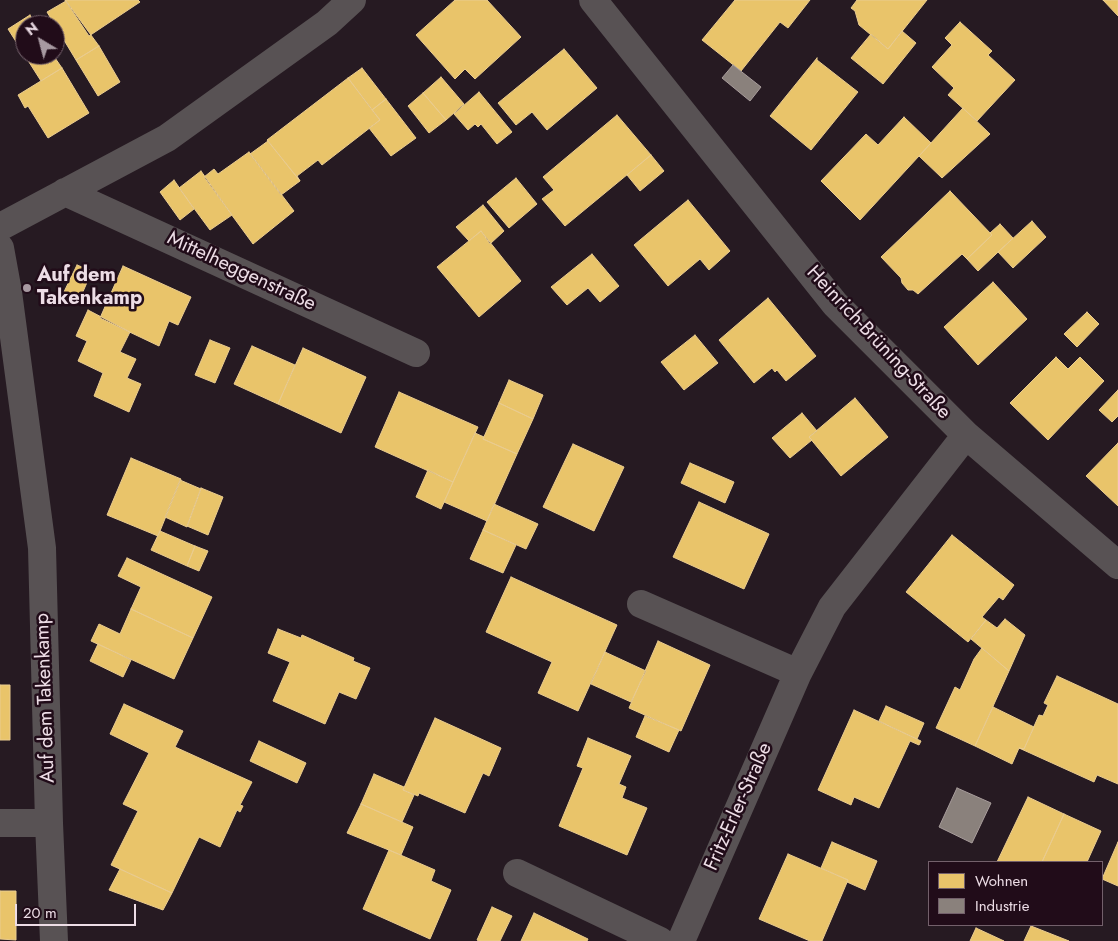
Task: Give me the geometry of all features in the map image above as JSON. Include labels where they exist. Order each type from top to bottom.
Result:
[{"type":"street","points":[[0,227],[167,138],[327,23],[352,0]]},
{"type":"street","name":"Heinrich-Brüning-Straße","points":[[593,0],[835,304],[966,435],[1118,565]]},
{"type":"street","name":"Mittelheggenstraße","points":[[65,192],[416,353]]},
{"type":"street","name":"Auf dem Takenkamp","points":[[0,248],[8,292],[42,548],[54,941]]},
{"type":"street","name":"Fritz-Erler-Straße","points":[[681,941],[798,673],[832,607],[966,435]]},
{"type":"street","points":[[641,604],[798,673]]},
{"type":"street","points":[[0,823],[49,823]]},
{"type":"street","points":[[517,873],[660,941]]},
{"type":"building: Wohnen","points":[[65,0],[138,0],[140,2],[89,36]]},
{"type":"building: Wohnen","points":[[455,0],[487,0],[521,37],[475,79],[465,69],[455,79],[416,35]]},
{"type":"building: Wohnen","points":[[735,0],[810,0],[788,28],[780,22],[741,71],[702,40]]},
{"type":"building: Wohnen","points":[[857,0],[927,0],[888,49],[859,25],[855,11],[851,8]]},
{"type":"building: Wohnen","points":[[1103,0],[1118,0],[1118,16]]},
{"type":"building: Wohnen","points":[[66,1],[99,46],[76,60],[65,42],[65,15],[49,15],[47,12]]},
{"type":"building: Wohnen","points":[[960,22],[992,51],[988,55],[1015,80],[977,121],[948,95],[954,88],[932,67],[952,45],[945,38]]},
{"type":"building: Wohnen","points":[[15,25],[15,40],[8,29]]},
{"type":"building: Wohnen","points":[[902,31],[916,43],[883,84],[851,58],[871,34],[888,49]]},
{"type":"building: Wohnen","points":[[99,46],[120,82],[98,96],[76,60]]},
{"type":"building: Wohnen","points":[[564,49],[597,88],[547,130],[532,112],[516,125],[498,103]]},
{"type":"building: Wohnen","points":[[817,58],[817,60],[858,92],[811,150],[770,116]]},
{"type":"building: Wohnen","points":[[31,65],[60,65],[62,68],[41,81]]},
{"type":"building: Wohnen","points":[[62,68],[89,113],[48,138],[28,106],[25,108],[18,95]]},
{"type":"building: Wohnen","points":[[362,68],[386,99],[372,110],[348,78]]},
{"type":"building: Wohnen","points":[[441,77],[464,104],[446,120],[423,93]]},
{"type":"building: Wohnen","points":[[348,78],[380,120],[322,165],[318,160],[297,176],[300,181],[267,140]]},
{"type":"building: Wohnen","points":[[479,92],[512,132],[497,144],[481,124],[478,127],[475,124],[468,130],[454,114]]},
{"type":"building: Wohnen","points":[[423,93],[446,120],[429,133],[408,106]]},
{"type":"building: Wohnen","points":[[386,99],[416,138],[391,156],[369,128],[380,120],[372,110]]},
{"type":"building: Wohnen","points":[[963,108],[990,134],[942,178],[919,156]]},
{"type":"building: Wohnen","points":[[617,115],[651,155],[565,226],[542,199],[554,190],[543,177]]},
{"type":"building: Wohnen","points":[[904,117],[931,143],[860,220],[821,181],[866,134],[878,145]]},
{"type":"building: Wohnen","points":[[268,141],[300,181],[281,195],[250,154]]},
{"type":"building: Wohnen","points":[[249,152],[294,211],[253,244],[204,177],[214,169],[218,174]]},
{"type":"building: Wohnen","points":[[651,155],[664,171],[640,191],[627,175]]},
{"type":"building: Wohnen","points":[[201,171],[232,215],[210,230],[179,188]]},
{"type":"building: Wohnen","points":[[516,178],[537,204],[509,228],[487,202]]},
{"type":"building: Wohnen","points":[[174,180],[194,209],[180,220],[160,192]]},
{"type":"building: Wohnen","points":[[950,191],[992,235],[967,259],[962,254],[918,294],[913,290],[908,290],[902,283],[901,278],[881,257]]},
{"type":"building: Wohnen","points":[[688,200],[730,251],[709,270],[700,259],[668,286],[634,245]]},
{"type":"building: Wohnen","points":[[483,205],[504,231],[490,244],[481,231],[469,241],[456,227]]},
{"type":"building: Wohnen","points":[[1032,221],[1046,237],[1013,268],[998,252]]},
{"type":"building: Wohnen","points":[[1000,224],[1013,238],[978,271],[967,259],[992,235],[990,233]]},
{"type":"building: Wohnen","points":[[481,231],[521,281],[479,317],[437,267]]},
{"type":"building: Wohnen","points":[[592,254],[619,286],[600,302],[588,288],[567,305],[551,287]]},
{"type":"building: Wohnen","points":[[77,265],[92,271],[78,303],[62,296]]},
{"type":"building: Wohnen","points":[[123,266],[191,297],[178,325],[169,321],[159,346],[100,318]]},
{"type":"building: Wohnen","points":[[993,282],[1027,319],[978,365],[944,327]]},
{"type":"building: Wohnen","points":[[768,298],[816,356],[786,381],[777,370],[775,372],[772,368],[754,383],[719,340]]},
{"type":"building: Wohnen","points":[[88,310],[130,332],[120,352],[136,359],[127,378],[141,384],[129,412],[94,396],[103,373],[78,361],[87,341],[76,336]]},
{"type":"building: Wohnen","points":[[1087,312],[1099,324],[1077,347],[1064,334]]},
{"type":"building: Wohnen","points":[[695,335],[718,363],[684,390],[661,362]]},
{"type":"building: Wohnen","points":[[210,340],[230,348],[215,383],[195,375]]},
{"type":"building: Wohnen","points":[[252,346],[295,365],[278,404],[234,384]]},
{"type":"building: Wohnen","points":[[303,348],[366,377],[341,433],[278,404]]},
{"type":"building: Wohnen","points":[[1056,357],[1068,369],[1080,357],[1104,381],[1048,440],[1010,403]]},
{"type":"building: Wohnen","points":[[509,380],[543,395],[533,419],[499,403]]},
{"type":"building: Wohnen","points":[[1118,390],[1118,416],[1112,422],[1099,410]]},
{"type":"building: Wohnen","points":[[399,392],[478,427],[453,482],[375,447]]},
{"type":"building: Wohnen","points":[[855,398],[888,437],[841,476],[809,437]]},
{"type":"building: Wohnen","points":[[499,403],[533,419],[517,454],[483,439]]},
{"type":"building: Wohnen","points":[[802,413],[817,431],[809,437],[812,440],[790,458],[772,438]]},
{"type":"building: Wohnen","points":[[475,433],[484,437],[483,439],[517,454],[487,521],[444,502]]},
{"type":"building: Wohnen","points":[[1118,443],[1118,506],[1086,476]]},
{"type":"building: Wohnen","points":[[573,444],[624,467],[594,531],[543,507]]},
{"type":"building: Wohnen","points":[[131,458],[181,479],[158,536],[107,515]]},
{"type":"building: Wohnen","points":[[690,463],[734,482],[725,503],[681,483]]},
{"type":"building: Wohnen","points":[[428,470],[453,482],[441,509],[416,497]]},
{"type":"building: Wohnen","points":[[180,480],[201,489],[187,527],[165,517]]},
{"type":"building: Wohnen","points":[[201,488],[223,497],[208,535],[187,526]]},
{"type":"building: Wohnen","points":[[699,502],[769,534],[744,589],[673,557]]},
{"type":"building: Wohnen","points":[[494,504],[538,524],[526,549],[483,530]]},
{"type":"building: Wohnen","points":[[483,530],[516,545],[503,573],[470,559]]},
{"type":"building: Wohnen","points":[[160,531],[195,546],[187,566],[151,550]]},
{"type":"building: Wohnen","points":[[952,535],[1014,585],[1003,600],[999,597],[982,617],[986,620],[968,642],[906,592]]},
{"type":"building: Wohnen","points":[[195,546],[208,551],[199,571],[187,566]]},
{"type":"building: Wohnen","points":[[127,558],[212,597],[193,638],[131,609],[141,587],[118,576]]},
{"type":"building: Wohnen","points":[[511,577],[617,625],[578,711],[538,693],[552,662],[486,632]]},
{"type":"building: Wohnen","points":[[131,609],[193,638],[174,679],[91,641],[99,624],[120,634]]},
{"type":"building: Wohnen","points":[[1005,619],[1025,635],[1009,671],[971,639],[986,620],[997,628]]},
{"type":"building: Wohnen","points":[[278,629],[301,638],[302,635],[354,658],[353,661],[370,668],[356,699],[339,692],[325,724],[273,701],[290,662],[268,653]]},
{"type":"building: Wohnen","points":[[658,641],[710,665],[681,731],[629,708]]},
{"type":"building: Wohnen","points":[[98,644],[131,660],[123,677],[90,661]]},
{"type":"building: Wohnen","points":[[982,648],[1009,671],[975,746],[936,728],[955,687],[960,690],[974,659]]},
{"type":"building: Wohnen","points":[[605,652],[646,671],[631,702],[591,684]]},
{"type":"building: Wohnen","points":[[1057,676],[1118,704],[1118,784],[1097,775],[1094,782],[1019,748],[1024,749],[1039,715],[1043,716],[1048,705],[1044,703]]},
{"type":"building: Wohnen","points":[[0,685],[10,685],[10,740],[0,740]]},
{"type":"building: Wohnen","points":[[124,704],[183,731],[175,747],[252,782],[240,805],[243,806],[240,812],[237,810],[220,847],[199,837],[172,893],[111,865],[138,811],[123,804],[149,753],[110,734]]},
{"type":"building: Wohnen","points":[[886,706],[924,723],[917,739],[879,721]]},
{"type":"building: Wohnen","points":[[993,707],[1034,727],[1024,749],[1019,748],[1012,764],[975,746]]},
{"type":"building: Wohnen","points":[[854,710],[921,741],[919,745],[910,741],[879,808],[854,797],[851,805],[818,790]]},
{"type":"building: Wohnen","points":[[645,716],[679,730],[669,752],[636,737]]},
{"type":"building: Wohnen","points":[[435,718],[501,748],[489,776],[483,773],[465,813],[419,793],[418,796],[403,790]]},
{"type":"building: Wohnen","points":[[588,738],[631,756],[619,784],[626,787],[622,798],[647,808],[627,855],[559,826],[583,768],[577,766]]},
{"type":"building: Wohnen","points":[[259,741],[306,763],[297,783],[250,761]]},
{"type":"building: Wohnen","points":[[374,774],[404,787],[403,790],[414,795],[402,822],[361,804]]},
{"type":"building: Wohnen","points":[[1028,797],[1064,814],[1042,861],[997,861]]},
{"type":"building: Wohnen","points":[[361,804],[413,827],[401,855],[347,833]]},
{"type":"building: Wohnen","points":[[1064,814],[1101,831],[1087,861],[1042,861]]},
{"type":"building: Wohnen","points":[[832,842],[877,861],[865,890],[821,868]]},
{"type":"building: Wohnen","points":[[1118,842],[1118,886],[1103,879]]},
{"type":"building: Wohnen","points":[[389,850],[435,870],[431,881],[451,890],[430,939],[363,909]]},
{"type":"building: Wohnen","points":[[788,854],[848,880],[822,941],[810,941],[759,919]]},
{"type":"building: Wohnen","points":[[120,869],[172,893],[163,910],[109,890]]},
{"type":"building: Wohnen","points":[[0,891],[16,891],[16,940],[0,939]]},
{"type":"building: Wohnen","points":[[492,907],[512,916],[500,941],[479,941],[477,940]]},
{"type":"building: Wohnen","points":[[534,913],[588,939],[587,941],[521,941]]},
{"type":"building: Wohnen","points":[[1031,926],[1069,941],[1024,941]]},
{"type":"building: Wohnen","points":[[976,928],[1004,941],[970,941]]},
{"type":"building: Industrie","points":[[733,65],[761,87],[750,101],[722,78]]},
{"type":"building: Industrie","points":[[957,788],[991,803],[972,843],[939,827]]},
{"type":"place","name":"Auf dem Takenkamp","points":[[27,288]]}]
